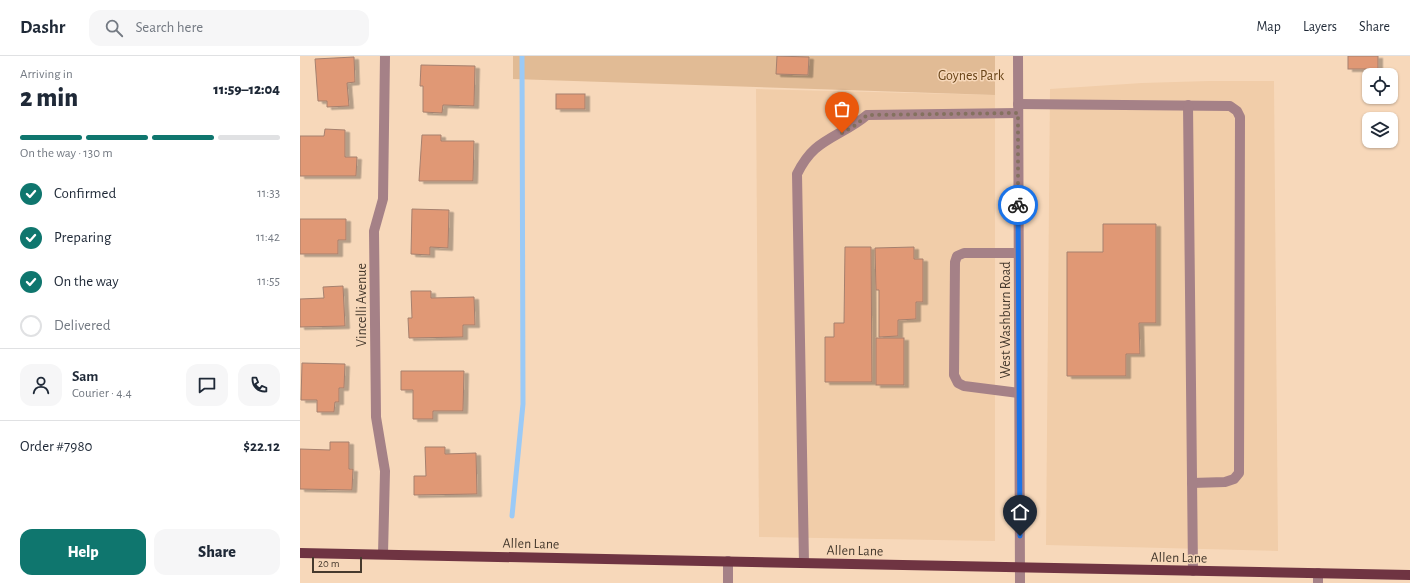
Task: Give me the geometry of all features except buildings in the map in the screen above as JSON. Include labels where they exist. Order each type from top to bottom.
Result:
[{"type":"main road","name":"Allen Lane","points":[[300,553],[1193,571],[1318,578],[1410,575]]},
{"type":"street","name":"Vincelli Avenue","points":[[383,554],[385,472],[376,417],[374,231],[383,200],[385,56]]},
{"type":"street","name":"West Washburn Road","points":[[1018,56],[1020,583]]},
{"type":"street","points":[[1188,106],[1193,571]]},
{"type":"street","points":[[804,563],[797,174],[805,160],[815,148],[856,125],[867,115],[1018,109],[1188,106],[1230,106],[1237,111],[1240,117],[1239,473],[1234,479],[1225,482],[1192,483]]},
{"type":"street","points":[[1018,253],[964,253],[957,256],[954,262],[954,375],[958,383],[964,386],[1019,393]]},
{"type":"street","points":[[728,561],[728,583]]},
{"type":"shaded area","points":[[1274,81],[1278,551],[1046,545],[1050,89],[1142,83]]},
{"type":"shaded area","points":[[756,89],[995,95],[995,541],[759,537]]},
{"type":"green space","name":"Goynes Park","points":[[513,56],[995,56],[995,95],[513,79]]},
{"type":"waterway","points":[[512,516],[523,404],[522,56]]},
{"type":"way so far","points":[[842,133],[856,125],[867,115],[1018,113],[1018,205]]},
{"type":"route","points":[[1018,205],[1020,536]]}]
